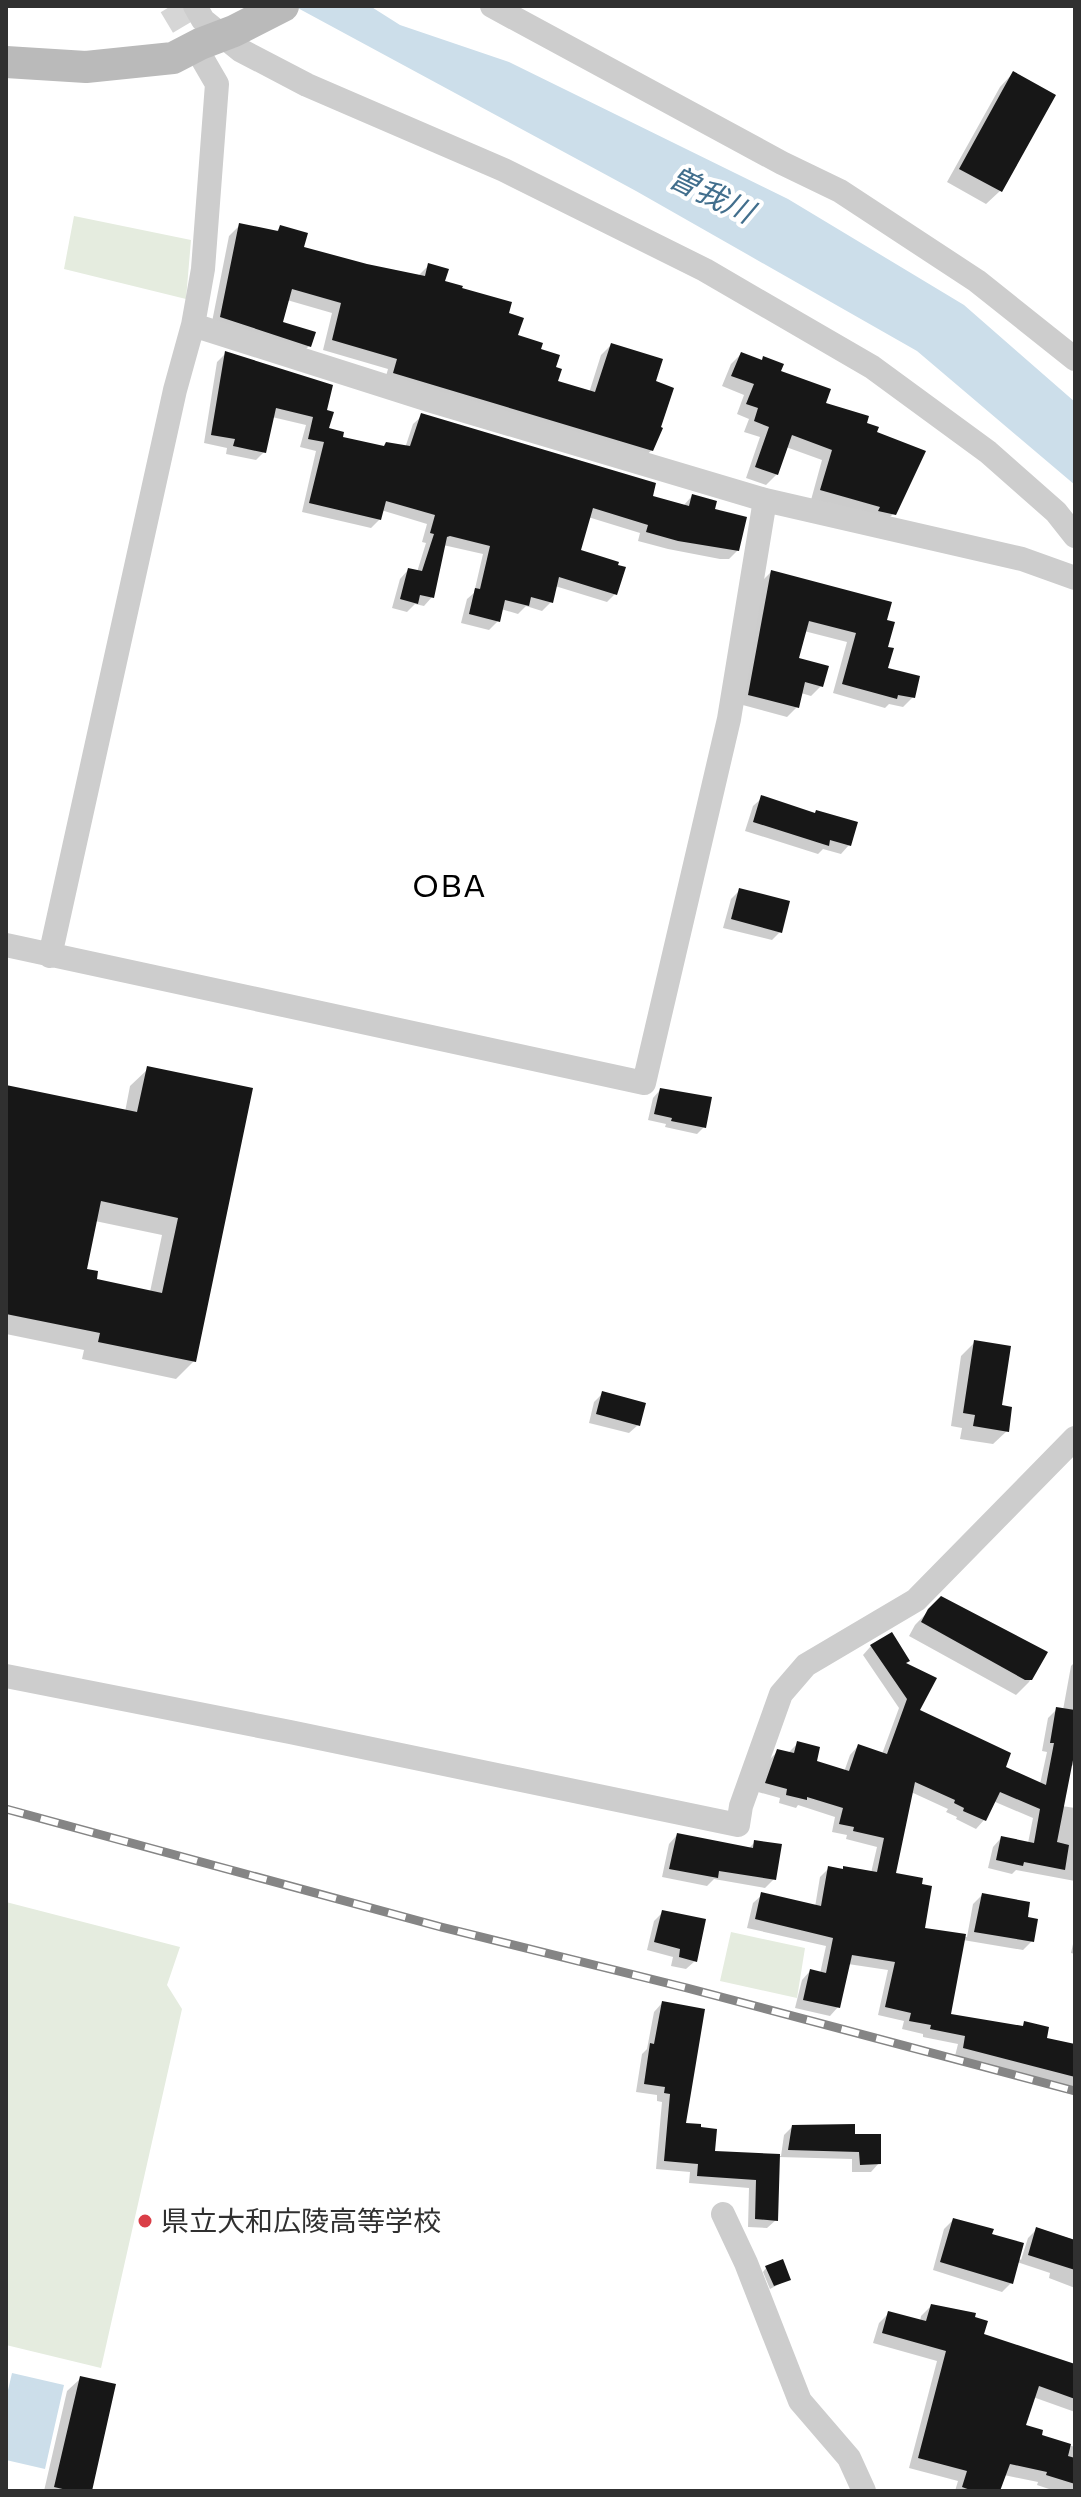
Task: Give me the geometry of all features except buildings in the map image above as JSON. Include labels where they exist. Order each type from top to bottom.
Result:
[{"type":"main road","points":[[6,62],[86,67],[173,58],[200,44],[218,40],[283,6]]},
{"type":"street","points":[[195,6],[218,40],[307,85],[504,170],[705,270],[872,367],[988,452],[1056,512],[1075,536]]},
{"type":"street","points":[[492,6],[782,163],[840,191],[977,281],[1075,359]]},
{"type":"street","points":[[50,956],[175,390],[193,325],[203,269],[218,40]]},
{"type":"street","points":[[193,325],[432,401],[765,500],[1022,559],[1075,578]]},
{"type":"street","points":[[6,945],[644,1083],[729,719],[765,500]]},
{"type":"street","points":[[6,1676],[738,1825],[741,1806],[781,1694],[789,1684],[806,1665],[916,1600],[1075,1438]]},
{"type":"street","points":[[723,2214],[746,2263],[800,2401],[849,2458],[864,2491]]},
{"type":"shaded area","points":[[74,216],[191,240],[186,299],[64,269]]},
{"type":"shaded area","points":[[6,1902],[180,1947],[167,1985],[182,2009],[101,2368],[6,2345]]},
{"type":"shaded area","points":[[731,1932],[805,1948],[797,1998],[720,1981]]},
{"type":"water","name":"曽我川","points":[[294,6],[370,6],[400,25],[509,62],[788,199],[964,305],[1075,402],[1075,485],[917,351],[636,191]]},
{"type":"water","points":[[12,2373],[64,2385],[45,2469],[6,2460],[6,2399]]},
{"type":"tunnel","points":[[171,6],[199,53]]},
{"type":"railway","points":[[6,1809],[441,1927],[687,1988],[1075,2091]]},
{"type":"place","name":"県立大和広陵高等学校","points":[[145,2221]]},
{"type":"district","name":"OBA","points":[[450,886]]}]
